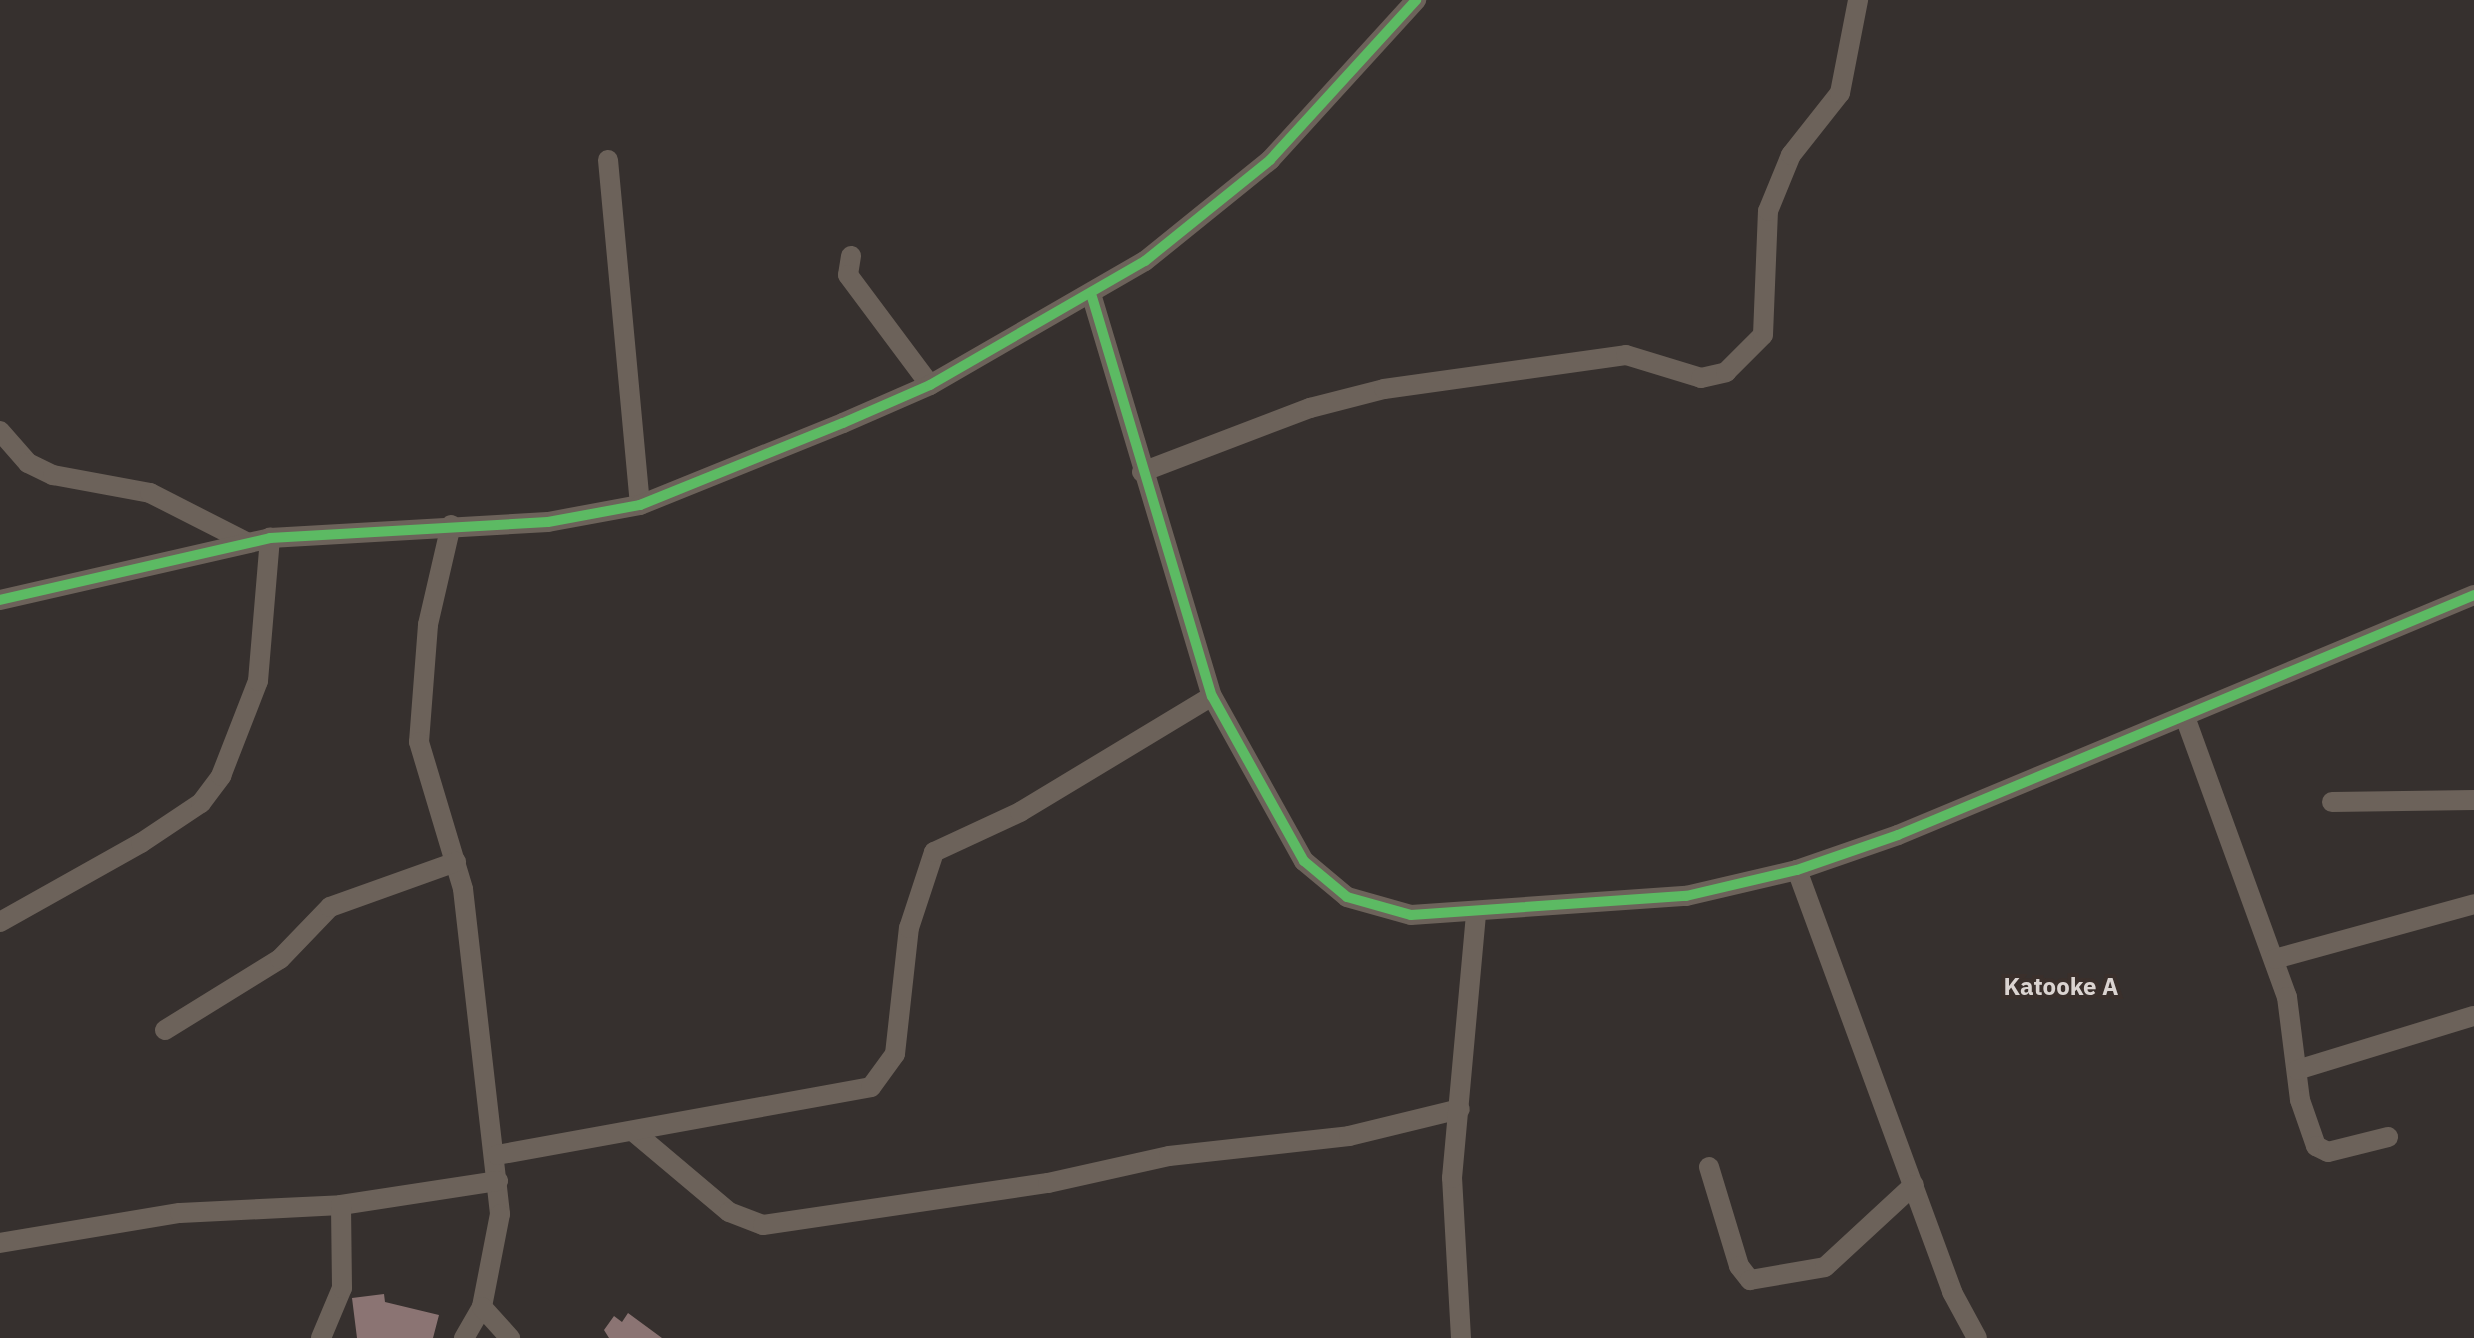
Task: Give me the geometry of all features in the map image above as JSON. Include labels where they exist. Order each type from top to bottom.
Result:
[{"type":"street","points":[[0,600],[270,538],[451,525],[548,522],[640,505],[930,385],[1092,297],[1270,160],[1416,0]]},
{"type":"street","points":[[1142,472],[1310,408],[1384,389],[1626,355],[1701,378],[1726,372],[1763,335],[1768,211],[1791,155],[1840,93],[1858,0]]},
{"type":"street","points":[[608,160],[640,505]]},
{"type":"street","points":[[851,256],[848,275],[930,385]]},
{"type":"street","points":[[1092,297],[1116,360],[1142,472],[1212,696],[1304,861],[1347,897],[1411,915],[1686,896],[1797,870],[2185,717],[2474,595]]},
{"type":"street","points":[[0,431],[28,463],[53,475],[150,493],[248,543]]},
{"type":"street","points":[[451,525],[428,625],[419,742],[456,862],[497,1155],[498,1181],[494,1264],[482,1307],[464,1338]]},
{"type":"street","points":[[0,922],[141,843],[201,803],[221,776],[258,681],[270,538]]},
{"type":"street","points":[[497,1155],[871,1087],[895,1054],[909,928],[934,852],[1020,812],[1212,696]]},
{"type":"street","points":[[2185,717],[2275,959],[2300,1100],[2321,1151],[2388,1137]]},
{"type":"street","points":[[2332,802],[2474,800]]},
{"type":"street","points":[[165,1030],[280,959],[330,907],[456,862]]},
{"type":"street","points":[[1797,870],[1952,1292],[1977,1338]]},
{"type":"street","points":[[2275,959],[2474,904]]},
{"type":"street","points":[[1461,1338],[1452,1178],[1476,912]]},
{"type":"street","points":[[2297,1070],[2474,1016]]},
{"type":"street","points":[[634,1132],[729,1212],[763,1225],[1048,1183],[1169,1156],[1349,1136],[1460,1109]]},
{"type":"street","points":[[1709,1167],[1739,1266],[1750,1280],[1825,1267],[1914,1185]]},
{"type":"street","points":[[0,1243],[180,1213],[341,1205],[498,1181]]},
{"type":"street","points":[[321,1338],[342,1288],[341,1205]]},
{"type":"street","points":[[482,1307],[510,1338]]},
{"type":"building","points":[[384,1294],[385,1302],[439,1315],[433,1338],[357,1338],[352,1298]]},
{"type":"building","points":[[628,1313],[662,1338],[609,1338],[604,1330],[614,1316],[622,1322]]},
{"type":"cycle path","points":[[0,600],[270,538],[548,522],[640,505],[843,423],[930,385],[1145,261],[1270,160],[1416,0]]},
{"type":"cycle path","points":[[1092,297],[1212,696],[1304,861],[1347,897],[1411,915],[1686,896],[1797,870],[1898,835],[2474,595]]},
{"type":"district","name":"Katooke A","points":[[2061,987]]}]
